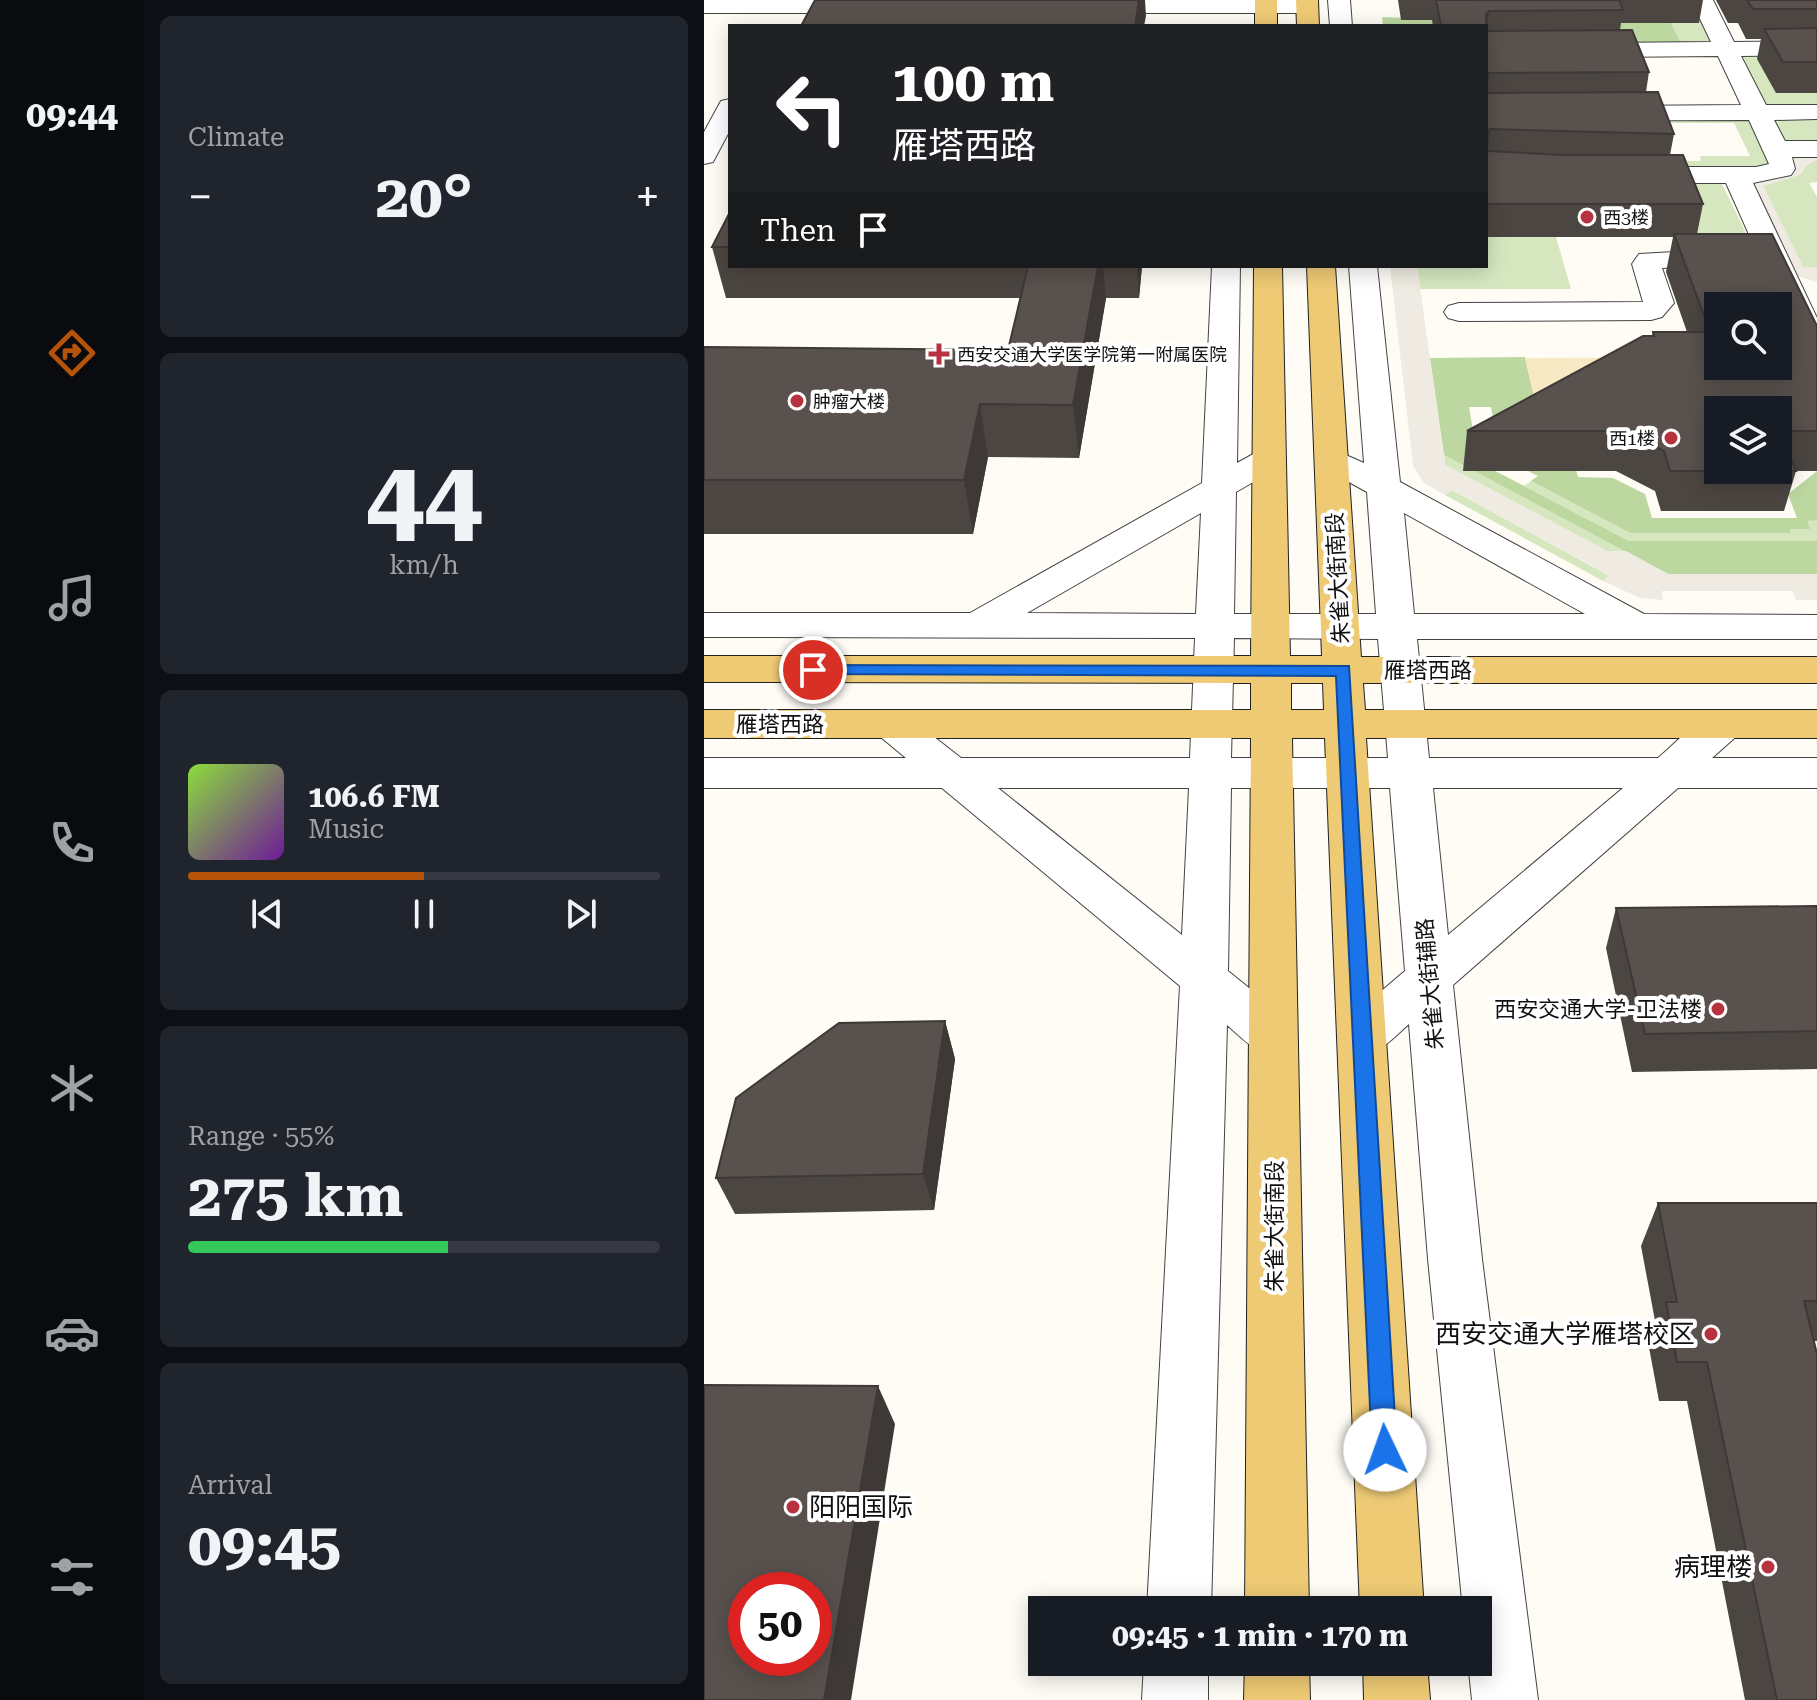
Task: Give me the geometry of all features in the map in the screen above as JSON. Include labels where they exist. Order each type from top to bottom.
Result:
[{"type":"main road","name":"朱雀大街南段","points":[[1268,268],[1277,1596]]},
{"type":"main road","name":"朱雀大街南段","points":[[1321,268],[1391,1596]]},
{"type":"main road","name":"雁塔西路","points":[[704,669],[900,670],[1214,648],[1399,648],[1714,670],[1817,670]]},
{"type":"main road","name":"雁塔西路","points":[[704,724],[1817,724]]},
{"type":"main road","points":[[1277,1676],[1277,1700]]},
{"type":"main road","points":[[1396,1676],[1397,1700]]},
{"type":"street","points":[[1339,0],[1341,24]]},
{"type":"street","points":[[1602,175],[1736,175],[1772,173],[1782,169],[1782,162],[1702,0]]},
{"type":"street","points":[[704,6],[777,16],[892,6]]},
{"type":"street","points":[[1064,6],[1308,11]]},
{"type":"street","points":[[1488,51],[1817,48]]},
{"type":"street","points":[[704,156],[728,110]]},
{"type":"street","points":[[1488,114],[1817,112]]},
{"type":"street","points":[[1775,149],[1817,149]]},
{"type":"street","points":[[1736,175],[1774,258],[1803,292],[1817,351]]},
{"type":"street","points":[[1459,312],[1651,311],[1659,306],[1646,264],[1651,259],[1774,258]]},
{"type":"street","points":[[1180,1596],[1204,979],[1226,268]]},
{"type":"street","name":"朱雀大街辅路","points":[[1363,268],[1455,1259],[1505,1700]]},
{"type":"street","points":[[900,670],[1269,459]]},
{"type":"street","points":[[1332,459],[1714,670]]},
{"type":"street","points":[[704,625],[975,627],[1214,648]]},
{"type":"street","points":[[1399,648],[1637,627],[1817,627]]},
{"type":"street","points":[[891,724],[1273,1035]]},
{"type":"street","points":[[1363,1035],[1725,724]]},
{"type":"street","points":[[704,773],[1817,773]]},
{"type":"street","points":[[1175,1700],[1176,1676]]},
{"type":"green space","points":[[1660,0],[1692,0],[1712,43],[1488,44],[1488,44],[1680,43]]},
{"type":"green space","points":[[1660,0],[1681,44],[1488,44],[1488,24],[1383,24],[1382,17],[1533,23],[1653,23]]},
{"type":"green space","points":[[1763,52],[1817,90],[1817,108],[1765,108],[1740,55]]},
{"type":"green space","points":[[1770,117],[1817,117],[1817,144],[1784,144]]},
{"type":"green space","points":[[1488,119],[1745,119],[1751,122],[1771,162],[1766,168],[1541,170],[1625,156],[1685,156],[1687,161],[1701,161],[1700,156],[1750,156],[1734,123],[1488,123]]},
{"type":"green space","points":[[1817,159],[1817,182],[1809,183],[1817,197],[1817,267],[1803,267],[1763,186],[1802,173],[1805,166]]},
{"type":"green space","points":[[1488,179],[1721,182],[1748,237],[1696,237]]},
{"type":"green space","points":[[1488,237],[1556,237],[1571,289],[1420,289],[1417,268],[1488,268]]},
{"type":"green space","points":[[1525,357],[1538,415],[1574,462],[1578,477],[1613,478],[1645,494],[1652,518],[1797,518],[1788,494],[1817,471],[1817,520],[1807,521],[1810,529],[1790,529],[1791,533],[1630,533],[1531,481],[1538,476],[1500,457],[1491,407],[1469,407],[1478,462],[1629,541],[1817,541],[1817,574],[1668,574],[1444,455],[1430,358]]},
{"type":"green space","points":[[1444,455],[1626,551],[1607,551],[1445,465]]},
{"type":"green space","points":[[1531,481],[1630,533],[1790,529],[1806,520],[1817,520],[1817,541],[1629,541],[1524,486]]},
{"type":"green space","points":[[1452,490],[1610,576],[1603,581],[1445,495]]},
{"type":"sand","points":[[1704,357],[1704,380],[1785,380],[1797,406],[1792,406],[1792,396],[1704,396],[1704,409],[1538,415],[1525,358]]},
{"type":"shaded area","points":[[1784,144],[1817,144],[1817,159],[1805,166],[1800,175],[1763,186],[1803,267],[1817,267],[1817,282],[1797,276],[1754,184],[1787,175],[1795,169]]},
{"type":"shaded area","points":[[1390,268],[1417,268],[1445,465],[1607,551],[1626,551],[1668,574],[1817,574],[1817,600],[1796,600],[1792,591],[1662,591],[1663,600],[1640,598],[1603,581],[1609,575],[1452,490],[1445,495],[1424,483],[1413,466]]},
{"type":"building","points":[[815,0],[1139,0],[1135,24],[802,24]]},
{"type":"building","points":[[1436,0],[1619,0],[1623,10],[1489,11],[1486,24],[1441,24]]},
{"type":"building","points":[[1747,0],[1817,0],[1817,9],[1753,9]]},
{"type":"building","points":[[1817,28],[1817,62],[1783,62],[1764,29]]},
{"type":"building","points":[[1488,30],[1632,30],[1649,72],[1489,73]]},
{"type":"building","points":[[1488,92],[1658,92],[1674,134],[1488,130]]},
{"type":"building","points":[[1488,150],[1563,155],[1683,155],[1703,204],[1488,204]]},
{"type":"building","points":[[728,216],[728,247],[712,247]]},
{"type":"building","points":[[1674,234],[1772,234],[1817,326],[1817,431],[1792,431],[1792,396],[1704,396],[1704,471],[1670,471],[1664,451],[1624,431],[1467,431],[1643,336],[1654,336],[1653,332],[1704,332],[1704,380],[1792,380],[1792,292],[1704,292],[1704,316]]},
{"type":"building","points":[[1028,268],[1098,268],[1073,405],[980,404],[964,480],[704,480],[704,347],[1008,350]]},
{"type":"building","name":"西安交通大学-卫法楼","points":[[1817,906],[1817,1031],[1645,1034],[1616,908]]},
{"type":"building","points":[[945,1021],[923,1174],[716,1178],[736,1098],[839,1023]]},
{"type":"building","points":[[1658,1203],[1817,1203],[1817,1301],[1804,1301],[1817,1354],[1817,1700],[1777,1700],[1707,1362],[1677,1362],[1666,1302],[1677,1302]]},
{"type":"building","name":"阳阳国际","points":[[704,1385],[878,1386],[832,1653],[832,1572],[728,1572],[728,1676],[828,1676],[824,1700],[704,1700]]},
{"type":"place","name":"西3楼","points":[[1587,217]]},
{"type":"place","name":"西安交通大学医学院第一附属医院","points":[[939,354]]},
{"type":"place","name":"肿瘤大楼","points":[[797,401]]},
{"type":"place","name":"西1楼","points":[[1671,438]]},
{"type":"place","name":"西安交通大学-卫法楼","points":[[1718,1009]]},
{"type":"place","name":"西安交通大学雁塔校区","points":[[1711,1334]]},
{"type":"place","name":"阳阳国际","points":[[793,1507]]},
{"type":"place","name":"病理楼","points":[[1768,1567]]},
{"type":"route","points":[[813,670],[1343,670],[1385,1450]]}]
